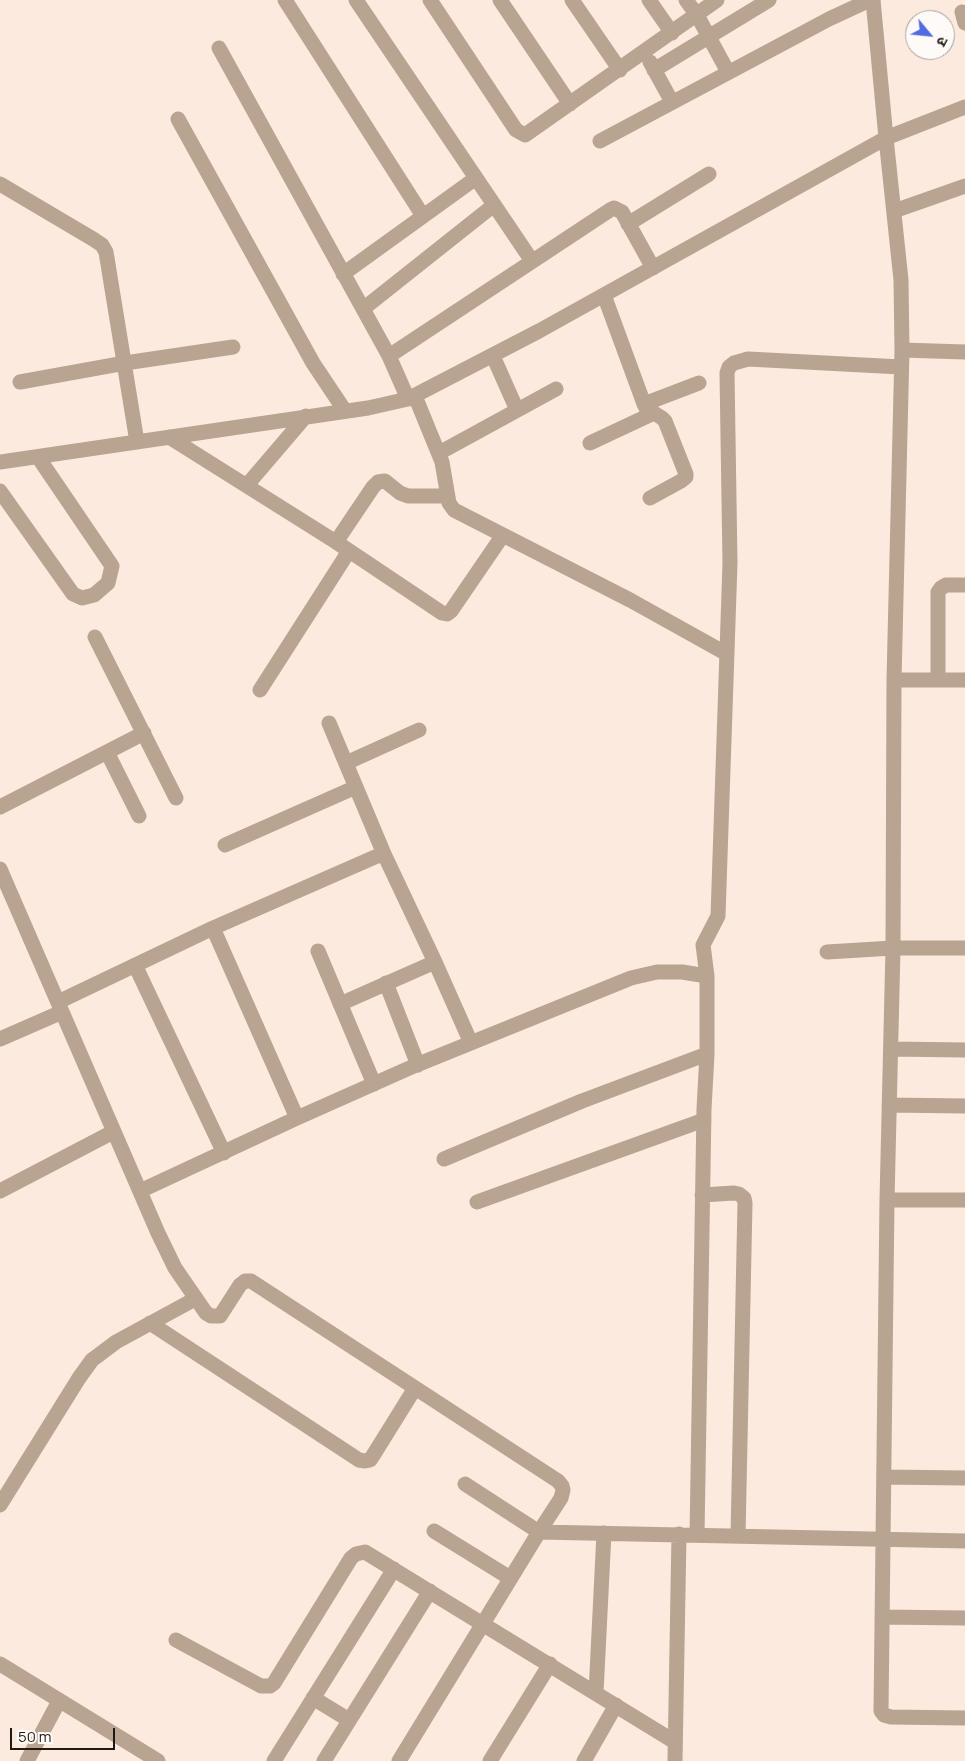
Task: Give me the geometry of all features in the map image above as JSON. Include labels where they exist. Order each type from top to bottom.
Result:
[{"type":"street","points":[[285,0],[423,216]]},
{"type":"street","points":[[356,0],[532,261]]},
{"type":"street","points":[[430,0],[520,134],[525,135],[717,0]]},
{"type":"street","points":[[500,0],[570,104]]},
{"type":"street","points":[[572,0],[620,70]]},
{"type":"street","points":[[648,0],[672,33]]},
{"type":"street","points":[[686,0],[697,15],[728,72]]},
{"type":"street","points":[[654,70],[769,0]]},
{"type":"street","points":[[600,141],[829,19],[871,0],[901,280],[902,350],[894,680],[893,948],[887,1200],[884,1539],[880,1707],[884,1715],[891,1718],[965,1718]]},
{"type":"street","points":[[219,48],[412,397],[439,453],[444,470],[447,496],[454,510],[630,600],[727,654]]},
{"type":"street","points":[[644,52],[672,102]]},
{"type":"street","points":[[0,462],[391,404],[412,397],[493,356],[886,138],[965,107]]},
{"type":"street","points":[[178,119],[313,363],[345,410]]},
{"type":"street","points":[[628,224],[709,174]]},
{"type":"street","points":[[343,274],[476,178]]},
{"type":"street","points":[[0,184],[93,239],[102,245],[106,252],[109,261],[137,442]]},
{"type":"street","points":[[894,211],[965,186]]},
{"type":"street","points":[[363,309],[494,205]]},
{"type":"street","points":[[389,356],[614,208],[619,209],[653,268]]},
{"type":"street","points":[[604,295],[649,409],[665,421],[686,474],[686,477],[681,482],[650,498]]},
{"type":"street","points":[[20,382],[125,363],[233,347]]},
{"type":"street","points":[[902,350],[965,352]]},
{"type":"street","points":[[493,356],[517,410]]},
{"type":"street","points":[[697,1535],[702,1195],[707,1054],[707,976],[703,945],[718,916],[730,544],[727,378],[729,367],[738,361],[748,360],[901,367]]},
{"type":"street","points":[[590,443],[699,383]]},
{"type":"street","points":[[439,453],[556,389]]},
{"type":"street","points":[[247,485],[306,416]]},
{"type":"street","points":[[169,437],[336,542],[436,610],[447,614],[503,535]]},
{"type":"street","points":[[0,491],[73,594],[82,598],[94,595],[108,583],[112,566],[38,457]]},
{"type":"street","points":[[336,542],[378,482],[386,481],[400,493],[408,496],[447,496]]},
{"type":"street","points":[[260,690],[349,551]]},
{"type":"street","points":[[938,680],[938,592],[946,586],[965,585]]},
{"type":"street","points":[[95,637],[176,798]]},
{"type":"street","points":[[894,680],[965,680]]},
{"type":"street","points":[[329,723],[384,854],[435,962],[470,1043]]},
{"type":"street","points":[[346,763],[419,730]]},
{"type":"street","points":[[0,807],[144,733]]},
{"type":"street","points":[[107,752],[138,816]]},
{"type":"street","points":[[225,845],[356,787]]},
{"type":"street","points":[[0,1039],[135,965],[212,928],[384,854]]},
{"type":"street","points":[[0,869],[158,1233],[175,1268],[206,1313],[216,1317],[224,1312],[240,1285],[245,1281],[251,1281],[550,1476],[562,1486],[562,1498],[510,1578],[399,1761]]},
{"type":"street","points":[[212,928],[297,1118]]},
{"type":"street","points":[[827,952],[893,948],[965,948]]},
{"type":"street","points":[[318,951],[374,1084]]},
{"type":"street","points":[[340,1004],[435,962]]},
{"type":"street","points":[[135,965],[224,1153]]},
{"type":"street","points":[[140,1191],[418,1064],[631,978],[657,972],[682,972],[707,976]]},
{"type":"street","points":[[386,983],[418,1064]]},
{"type":"street","points":[[891,1049],[965,1050]]},
{"type":"street","points":[[444,1159],[582,1101],[707,1054]]},
{"type":"street","points":[[890,1105],[965,1106]]},
{"type":"street","points":[[477,1202],[704,1120]]},
{"type":"street","points":[[0,1191],[113,1132]]},
{"type":"street","points":[[702,1195],[734,1193],[744,1198],[745,1203],[738,1536]]},
{"type":"street","points":[[887,1200],[965,1200]]},
{"type":"street","points":[[0,1505],[92,1360],[116,1342],[195,1299]]},
{"type":"street","points":[[150,1324],[359,1460],[370,1460],[414,1388]]},
{"type":"street","points":[[884,1477],[965,1478]]},
{"type":"street","points":[[465,1484],[539,1532],[965,1540]]},
{"type":"street","points":[[434,1531],[510,1578]]},
{"type":"street","points":[[596,1693],[604,1533]]},
{"type":"street","points":[[675,1761],[679,1534]]},
{"type":"street","points":[[176,1640],[265,1688],[270,1686],[274,1683],[351,1558],[361,1552],[365,1552],[675,1742]]},
{"type":"street","points":[[274,1761],[394,1569]]},
{"type":"street","points":[[324,1761],[430,1591]]},
{"type":"street","points":[[882,1617],[965,1618]]},
{"type":"street","points":[[0,1664],[158,1761]]},
{"type":"street","points":[[490,1761],[550,1664]]},
{"type":"street","points":[[313,1698],[349,1720]]},
{"type":"street","points":[[27,1761],[59,1701]]},
{"type":"street","points":[[584,1761],[616,1705]]}]
